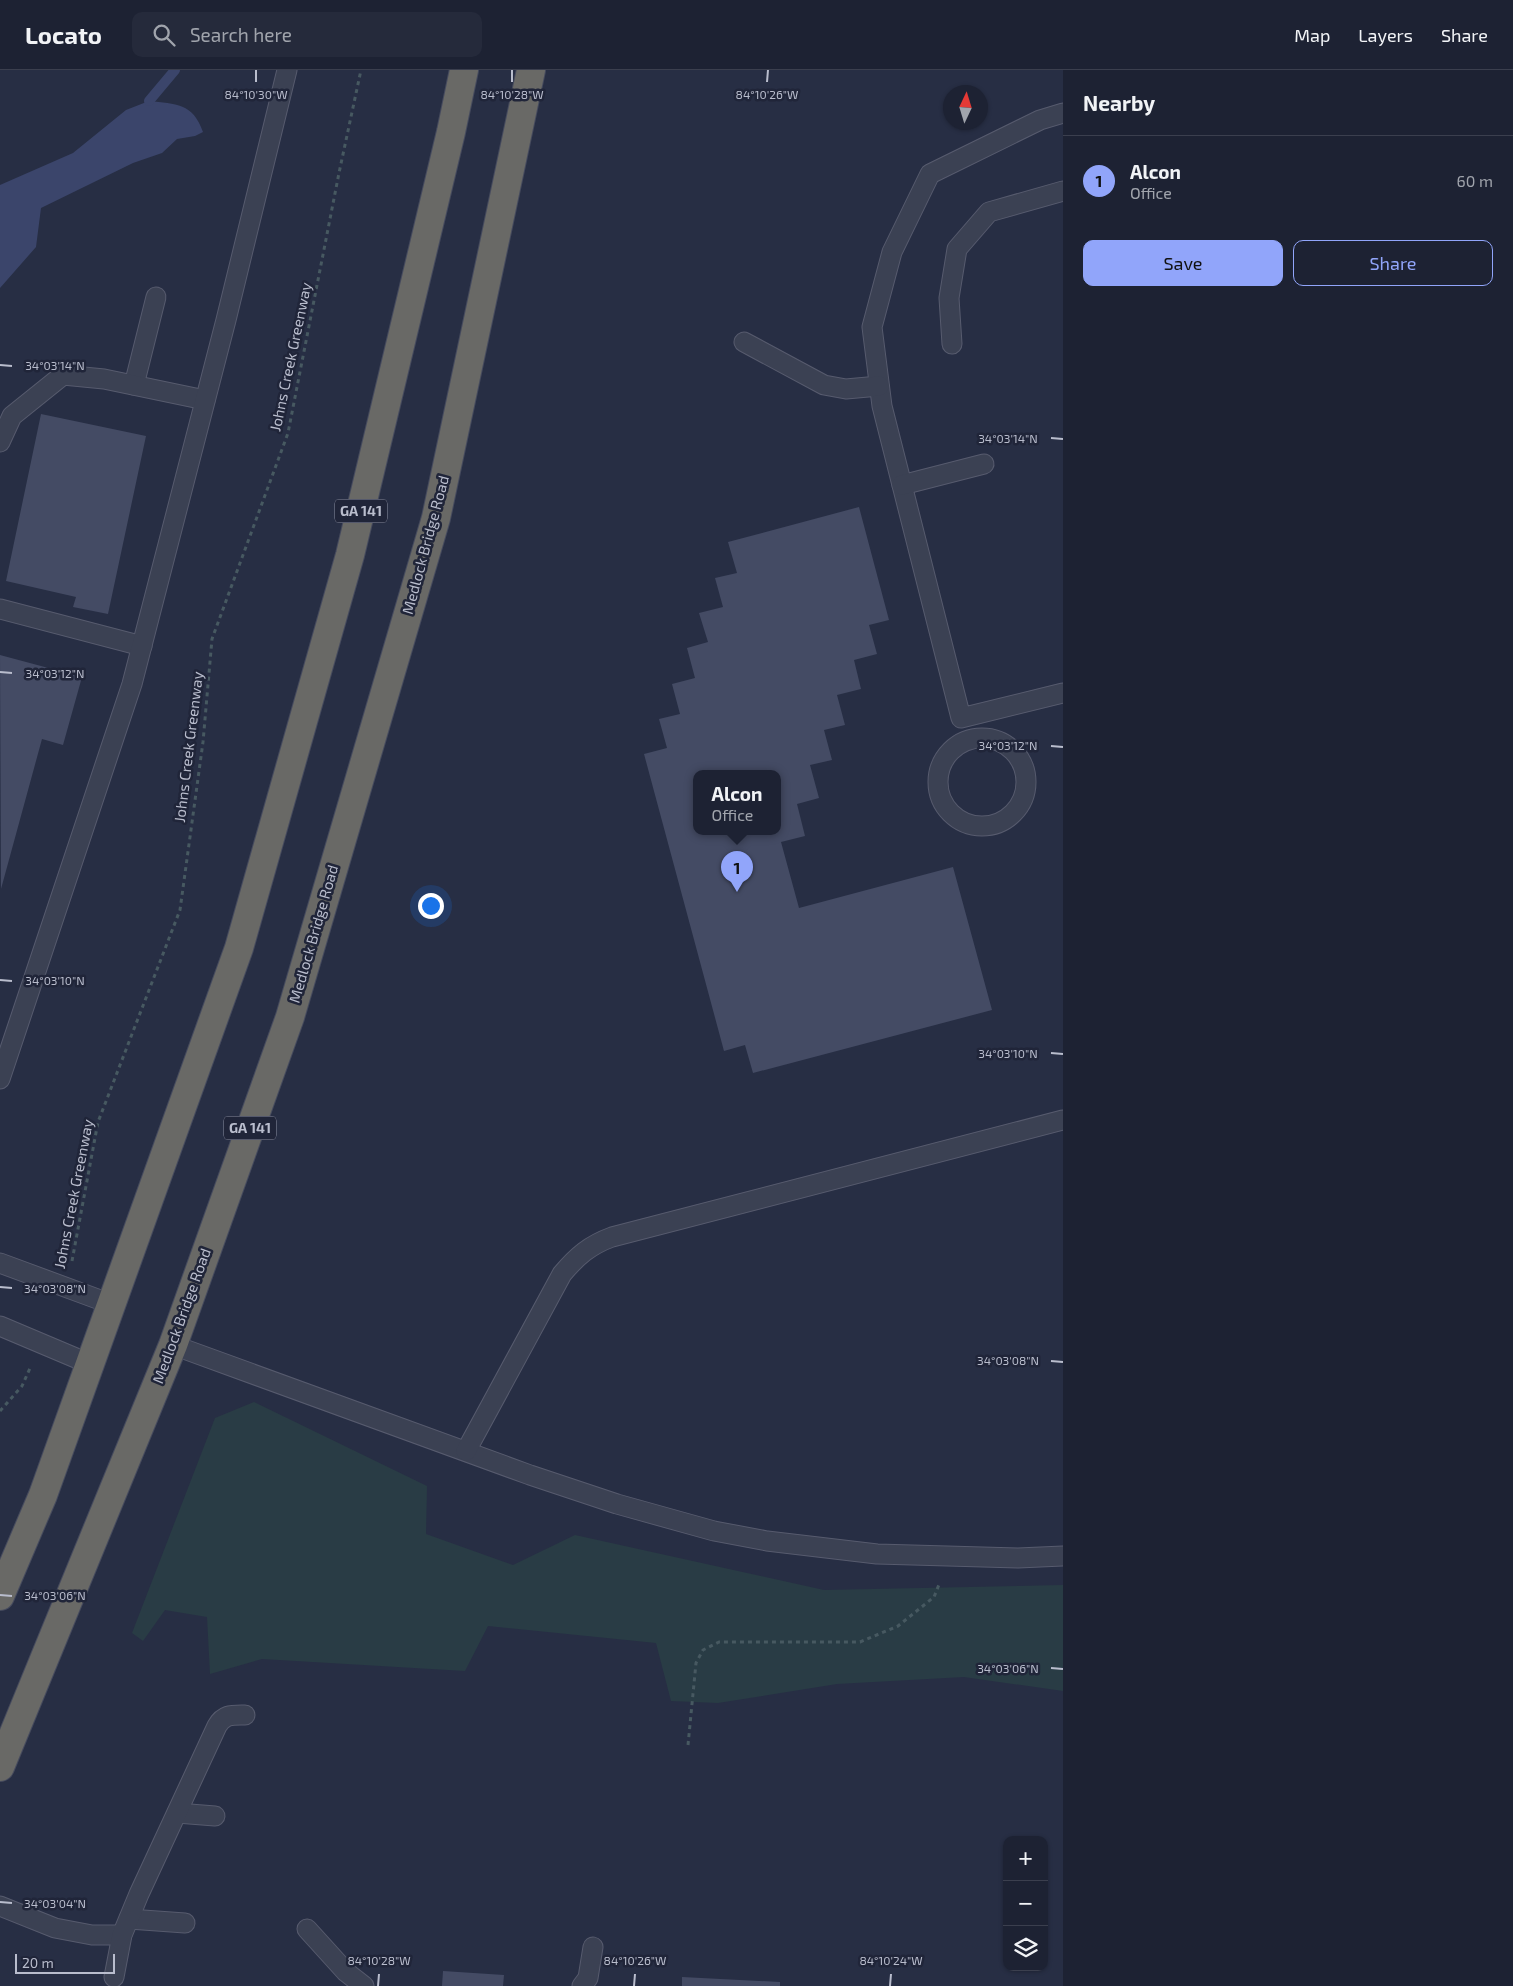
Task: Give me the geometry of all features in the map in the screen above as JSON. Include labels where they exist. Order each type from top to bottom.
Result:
[{"type":"highway","name":"GA 141","points":[[0,1596],[43,1495],[239,948],[350,556],[449,142],[464,70]]},
{"type":"highway","name":"Medlock Bridge Road","points":[[0,1768],[173,1345],[290,1017],[436,518],[531,70]]},
{"type":"lane","points":[[0,1079],[132,684],[287,70]]},
{"type":"lane","points":[[966,741],[882,406],[872,328],[892,252],[930,174],[1040,120],[1063,113]]},
{"type":"lane","points":[[952,344],[948,298],[957,249],[989,212],[1063,191]]},
{"type":"lane","points":[[134,385],[156,297]]},
{"type":"lane","points":[[744,342],[824,386],[846,389],[879,386]]},
{"type":"lane","points":[[0,442],[12,416],[63,375],[104,379],[205,400]]},
{"type":"lane","points":[[902,485],[984,464]]},
{"type":"lane","points":[[0,609],[142,646]]},
{"type":"lane","points":[[961,718],[1063,693]]},
{"type":"lane","points":[[980,738],[994,740],[1007,746],[1017,756],[1024,769],[1026,783],[1024,797],[1016,810],[1006,820],[992,826],[977,827],[963,822],[950,814],[942,802],[937,788],[938,773],[944,760],[953,748],[966,741],[980,738]]},
{"type":"lane","points":[[466,1451],[562,1274],[582,1251],[596,1243],[612,1237],[1063,1120]]},
{"type":"lane","points":[[0,1263],[111,1304]]},
{"type":"lane","points":[[0,1326],[90,1364]]},
{"type":"lane","points":[[173,1345],[530,1475],[617,1504],[714,1531],[822,1549],[877,1554],[1018,1558],[1063,1556]]},
{"type":"lane","points":[[114,1977],[126,1927],[176,1813],[221,1719],[227,1716],[245,1715]]},
{"type":"lane","points":[[176,1813],[215,1816]]},
{"type":"lane","points":[[0,1906],[55,1928],[92,1935],[126,1927],[185,1922]]},
{"type":"lane","points":[[308,1929],[346,1972],[364,1986]]},
{"type":"lane","points":[[582,1986],[588,1978],[592,1966],[593,1947]]},
{"type":"path","name":"Johns Creek Greenway","points":[[68,1288],[98,1122],[180,910],[203,742],[212,639],[288,433],[361,70]]},
{"type":"path","points":[[0,1411],[22,1386],[42,1344]]},
{"type":"path","points":[[688,1745],[696,1663],[703,1650],[719,1642],[860,1642],[898,1626],[934,1597],[953,1556]]},
{"type":"shaded area","points":[[254,1402],[427,1486],[426,1534],[513,1565],[575,1535],[824,1590],[1063,1585],[1063,1691],[964,1677],[837,1684],[718,1703],[671,1701],[656,1643],[488,1626],[465,1671],[262,1659],[210,1674],[207,1617],[165,1610],[143,1641],[132,1633],[215,1418]]},
{"type":"water","points":[[149,101],[175,104],[189,110],[199,122],[203,132],[195,136],[177,139],[162,153],[133,163],[41,208],[36,247],[0,288],[0,185],[73,153],[126,110]]},
{"type":"building","points":[[41,414],[146,436],[108,614],[73,607],[76,597],[6,581]]},
{"type":"building","points":[[859,507],[889,620],[869,625],[877,654],[854,660],[861,689],[837,695],[845,725],[824,730],[832,760],[810,765],[819,798],[797,804],[805,836],[781,842],[799,908],[953,867],[992,1010],[753,1073],[745,1045],[724,1051],[644,754],[667,748],[659,719],[680,714],[672,684],[695,678],[687,648],[708,642],[699,613],[723,607],[715,578],[737,573],[728,542]]},
{"type":"building","points":[[0,655],[82,677],[63,745],[42,739],[1,889]]},
{"type":"building","points":[[443,1971],[504,1975],[503,1986],[442,1986]]},
{"type":"building","points":[[682,1977],[780,1982],[780,1986],[682,1986]]},
{"type":"waterway","points":[[149,101],[175,70]]},
{"type":"place","name":"Alcon","points":[[737,892]]}]
